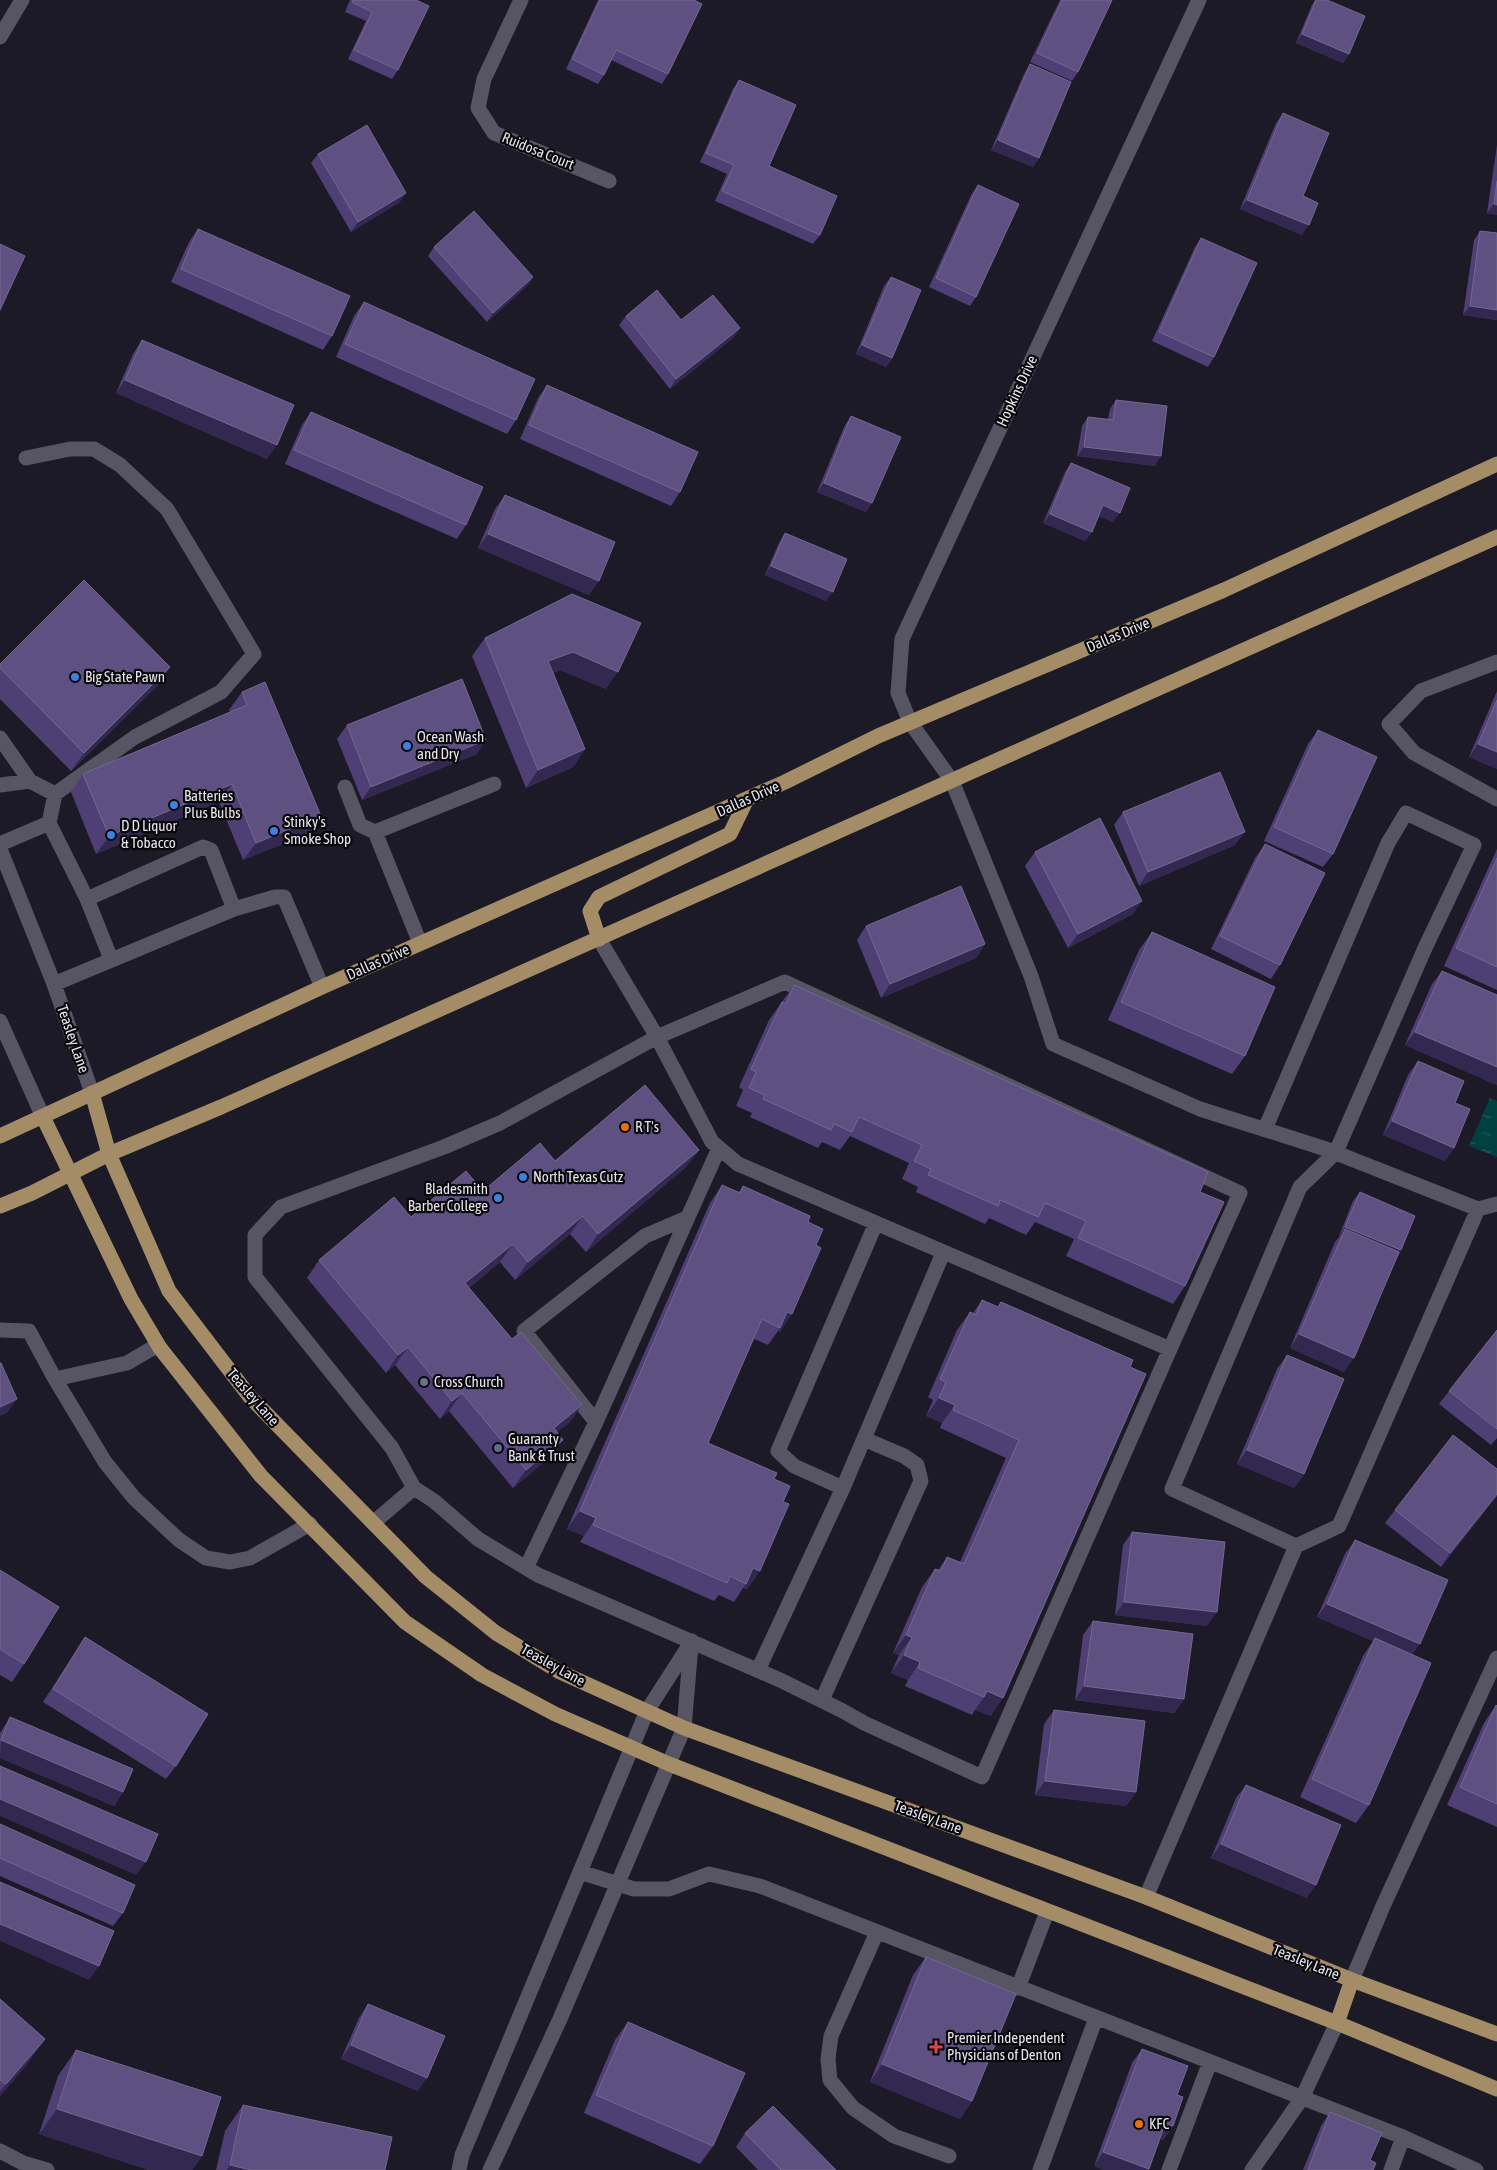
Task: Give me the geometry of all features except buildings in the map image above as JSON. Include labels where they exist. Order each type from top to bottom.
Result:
[{"type":"main road","name":"Dallas Drive","points":[[0,1136],[322,987],[747,799],[910,722],[1224,590],[1497,464]]},
{"type":"main road","points":[[0,1206],[32,1193],[70,1172],[110,1154],[221,1107],[599,939],[1497,537]]},
{"type":"main road","points":[[599,939],[590,911],[600,897],[730,834],[747,799]]},
{"type":"main road","name":"Teasley Lane","points":[[92,1093],[110,1154],[169,1291],[244,1390],[426,1577],[496,1633],[560,1672],[684,1728],[1146,1897],[1352,1980],[1497,2034]]},
{"type":"main road","points":[[43,1117],[131,1299],[158,1344],[261,1476],[405,1622],[482,1675],[555,1714],[669,1764],[1336,2023],[1497,2089]]},
{"type":"main road","points":[[1336,2023],[1352,1980]]},
{"type":"street","points":[[0,37],[22,0]]},
{"type":"street","name":"Ruidosa Court","points":[[521,0],[484,79],[478,108],[494,133],[609,181]]},
{"type":"street","name":"Hopkins Drive","points":[[1200,0],[902,639],[898,693],[910,722],[952,781],[1031,976],[1053,1044],[1200,1109],[1336,1152],[1478,1209]]},
{"type":"street","points":[[26,458],[70,449],[94,449],[120,464],[167,509],[254,654],[220,692],[135,737],[55,794],[49,823],[87,900],[111,959]]},
{"type":"street","points":[[1497,662],[1421,691],[1389,724],[1414,753],[1497,799]]},
{"type":"street","points":[[0,738],[30,781],[55,794]]},
{"type":"street","points":[[0,785],[30,781]]},
{"type":"street","points":[[375,832],[494,784]]},
{"type":"street","points":[[345,787],[360,825],[375,832],[420,944]]},
{"type":"street","points":[[1265,1129],[1388,843],[1406,813],[1474,845],[1425,948],[1336,1152],[1300,1187],[1172,1489],[1296,1546]]},
{"type":"street","points":[[0,844],[49,823]]},
{"type":"street","points":[[87,900],[203,847],[211,850],[234,909]]},
{"type":"street","name":"Teasley Lane","points":[[0,849],[54,984],[92,1093]]},
{"type":"street","points":[[54,984],[234,909],[275,897],[284,897],[322,987]]},
{"type":"street","points":[[599,939],[657,1037],[712,1142],[738,1164],[1170,1349]]},
{"type":"street","points":[[785,982],[1240,1193],[1170,1349],[982,1777],[864,1723],[822,1700],[758,1670],[526,1568],[478,1538],[434,1501],[414,1488],[392,1448],[255,1277],[255,1235],[281,1207],[444,1147],[500,1123],[657,1037],[785,982]]},
{"type":"street","points":[[0,1021],[43,1117]]},
{"type":"street","points":[[526,1568],[596,1422],[719,1148]]},
{"type":"street","points":[[1146,1897],[1296,1546],[1338,1526],[1478,1209],[1497,1204]]},
{"type":"street","points":[[596,1422],[524,1331],[644,1236],[687,1218]]},
{"type":"street","points":[[843,1488],[794,1466],[778,1450],[876,1223]]},
{"type":"street","points":[[758,1670],[843,1488],[943,1253]]},
{"type":"street","points":[[0,1330],[29,1331],[104,1462],[134,1498],[179,1540],[206,1558],[230,1562],[250,1558],[310,1524]]},
{"type":"street","points":[[56,1379],[127,1363],[158,1344]]},
{"type":"street","points":[[822,1700],[920,1481],[917,1465],[904,1456],[864,1439]]},
{"type":"street","points":[[373,1523],[414,1488]]},
{"type":"street","points":[[459,2170],[462,2154],[647,1711],[692,1641]]},
{"type":"street","points":[[490,2170],[560,2019],[684,1728],[692,1641]]},
{"type":"street","points":[[1352,1980],[1383,1906],[1497,1658]]},
{"type":"street","points":[[580,1872],[634,1889],[669,1889],[709,1874],[760,1886],[1018,1988],[1403,2136],[1476,2170]]},
{"type":"street","points":[[1018,1988],[1047,1912]]},
{"type":"street","points":[[877,1932],[831,2036],[828,2059],[830,2080],[853,2108],[894,2136],[949,2156]]},
{"type":"street","points":[[1040,2170],[1096,2018]]},
{"type":"street","points":[[1252,2170],[1302,2098],[1336,2023]]},
{"type":"street","points":[[1168,2170],[1210,2062]]},
{"type":"street","points":[[1391,2170],[1403,2136]]},
{"type":"street","points":[[0,2151],[24,2163],[47,2170]]},
{"type":"water","points":[[1490,1098],[1497,1101],[1497,1157],[1469,1146]]},
{"type":"place","name":"Big State Pawn","points":[[75,677]]},
{"type":"place","name":"Ocean Wash and Dry","points":[[407,746]]},
{"type":"place","name":"Batteries Plus Bulbs","points":[[174,805]]},
{"type":"place","name":"Stinky's Smoke Shop","points":[[274,831]]},
{"type":"place","name":"D D Liquor & Tobacco","points":[[111,835]]},
{"type":"place","name":"R T's","points":[[625,1127]]},
{"type":"place","name":"North Texas Cutz","points":[[523,1177]]},
{"type":"place","name":"Bladesmith Barber College","points":[[498,1198]]},
{"type":"place","name":"Cross Church","points":[[424,1382]]},
{"type":"place","name":"Guaranty Bank & Trust","points":[[498,1448]]},
{"type":"place","name":"Premier Independent Physicians of Denton","points":[[936,2047]]},
{"type":"place","name":"KFC","points":[[1139,2124]]}]
